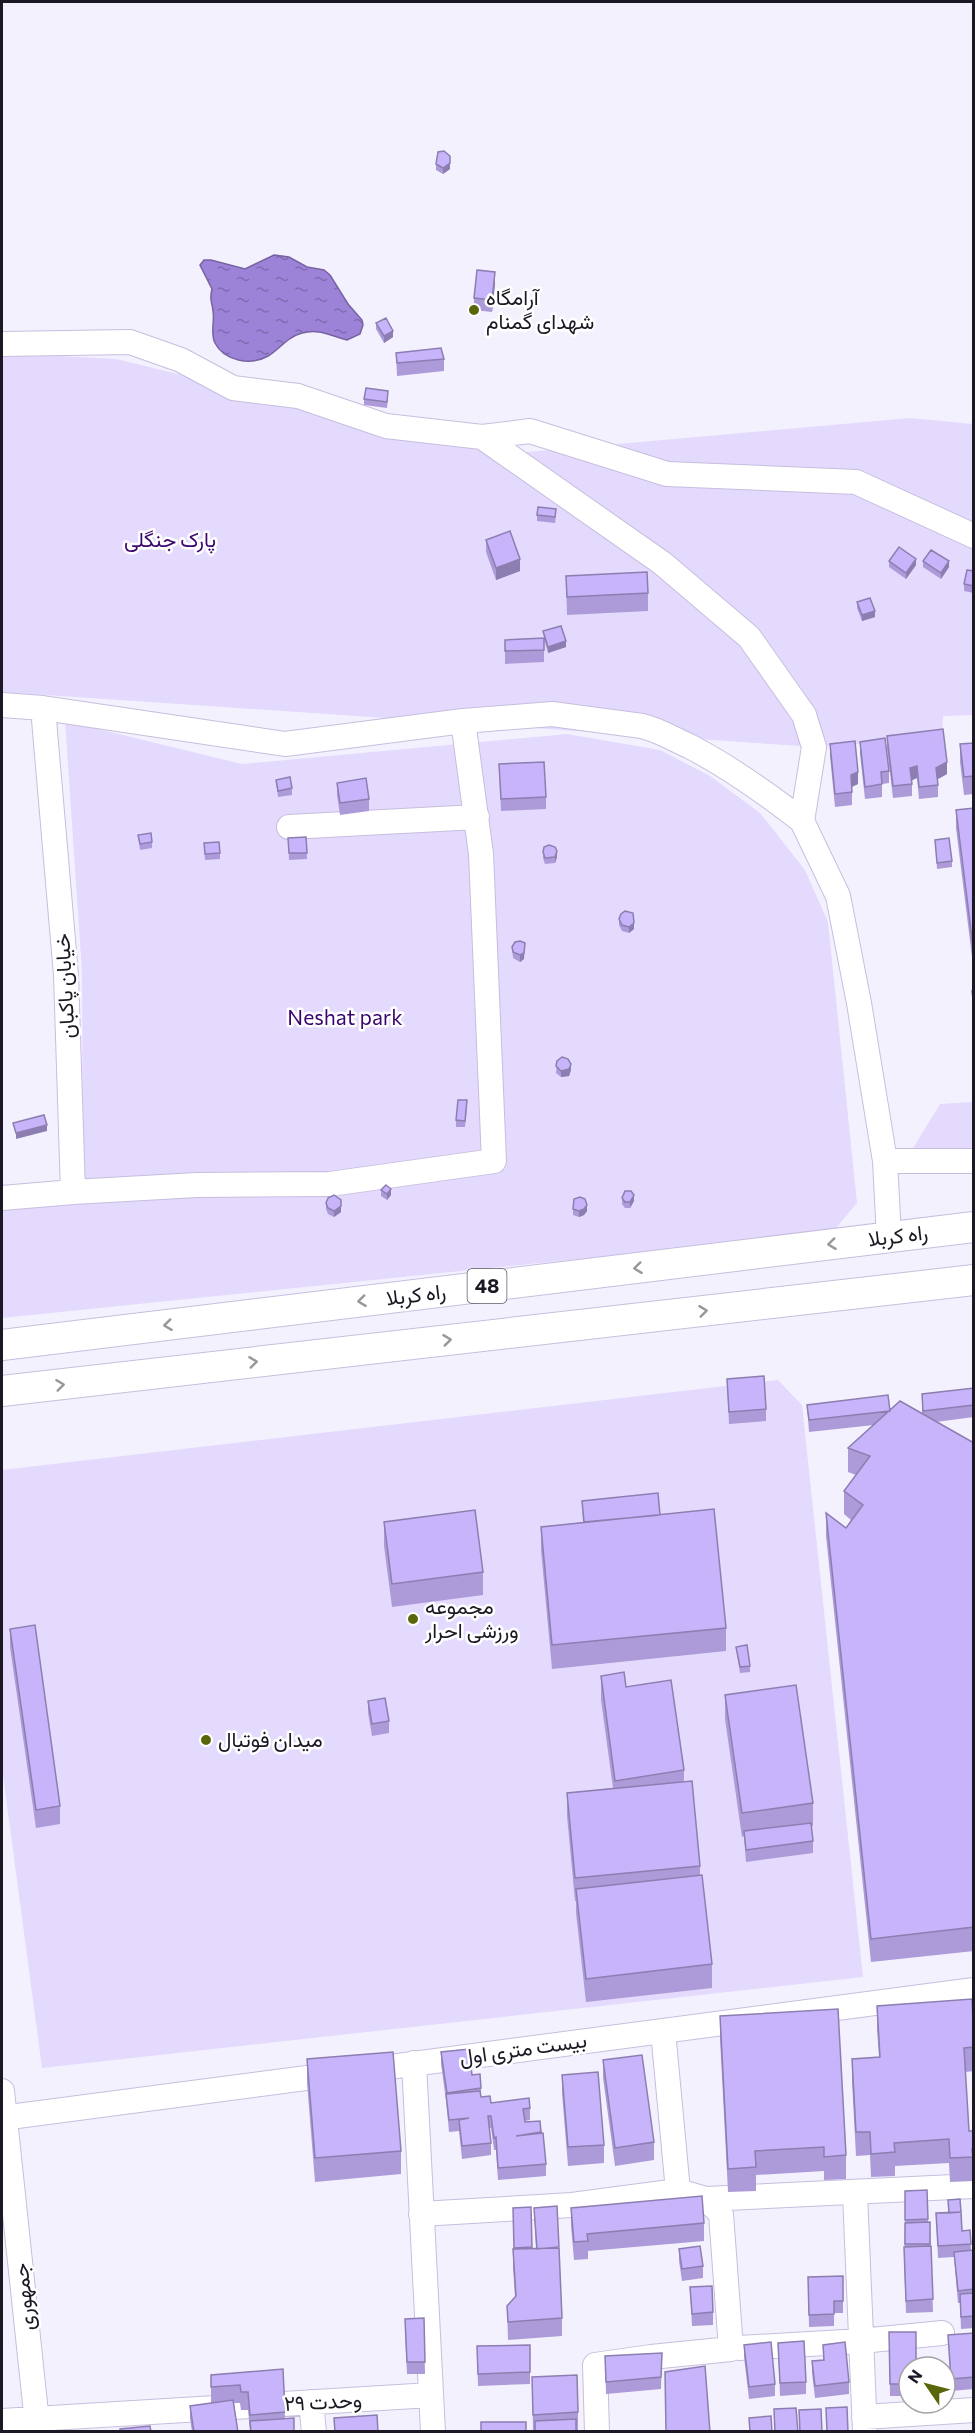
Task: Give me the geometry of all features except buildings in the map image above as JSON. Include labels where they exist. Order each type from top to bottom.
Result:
[{"type":"main road","name":"راه کربلا","points":[[2,1345],[974,1227]]},
{"type":"main road","name":"48","points":[[2,1391],[974,1280]]},
{"type":"street","points":[[2,344],[130,342],[181,360],[233,388],[298,396],[386,426],[482,437],[530,431],[667,474],[856,482],[974,536]]},
{"type":"street","points":[[482,437],[662,563],[749,637],[804,715],[814,747],[802,821]]},
{"type":"street","points":[[2,705],[43,708],[285,744],[463,721],[552,714],[655,729],[721,763],[802,821],[838,896],[859,1003],[885,1161],[889,1237]]},
{"type":"street","name":"خیابان پاکبان","points":[[43,708],[66,975],[73,1192]]},
{"type":"street","points":[[2,1193],[73,1192],[197,1185],[330,1184],[494,1161],[481,854],[463,721]]},
{"type":"street","points":[[289,827],[477,817]]},
{"type":"street","points":[[885,1161],[974,1161]]},
{"type":"street","name":"بیست متری اول","points":[[3,2118],[974,1990]]},
{"type":"street","points":[[663,2031],[678,2191]]},
{"type":"street","points":[[414,2064],[433,2432]]},
{"type":"street","name":"جمهوری","points":[[2,2091],[3,2118],[37,2425]]},
{"type":"street","points":[[421,2214],[572,2205],[678,2191],[706,2199],[974,2186]]},
{"type":"street","points":[[855,2193],[864,2424],[974,2410]]},
{"type":"street","points":[[706,2199],[721,2214],[731,2349]]},
{"type":"street","points":[[597,2432],[595,2365],[731,2349],[861,2342],[942,2333]]},
{"type":"street","name":"وحدت ۲۹","points":[[2,2421],[37,2425],[175,2421],[310,2403],[431,2395]]},
{"type":"street","points":[[310,2403],[314,2432]]},
{"type":"green space","name":"پارک جنگلی","points":[[2,353],[116,359],[506,454],[910,418],[973,424],[973,715],[943,716],[942,738],[814,747],[2,692]]},
{"type":"green space","name":"Neshat park","points":[[65,721],[242,764],[567,734],[660,750],[710,776],[760,813],[805,870],[828,922],[857,1203],[832,1233],[2,1318],[2,1209],[83,1202],[82,972]]},
{"type":"green space","points":[[973,1102],[973,1149],[912,1150],[940,1104]]},
{"type":"green space","name":"مجموعه ورزشی احرار","points":[[778,1380],[802,1405],[863,1977],[42,2068],[2,1768],[2,1470]]},
{"type":"water","points":[[274,255],[289,257],[307,267],[324,270],[330,275],[348,304],[362,320],[360,334],[347,340],[319,332],[302,333],[292,337],[268,356],[254,361],[231,358],[219,349],[213,335],[212,289],[200,265],[204,260],[211,260],[245,269]]},
{"type":"place","name":"آرامگاه شهدای گمنام","points":[[474,310]]},
{"type":"place","name":"مجموعه ورزشی احرار","points":[[413,1619]]},
{"type":"place","name":"میدان فوتبال","points":[[206,1740]]}]
